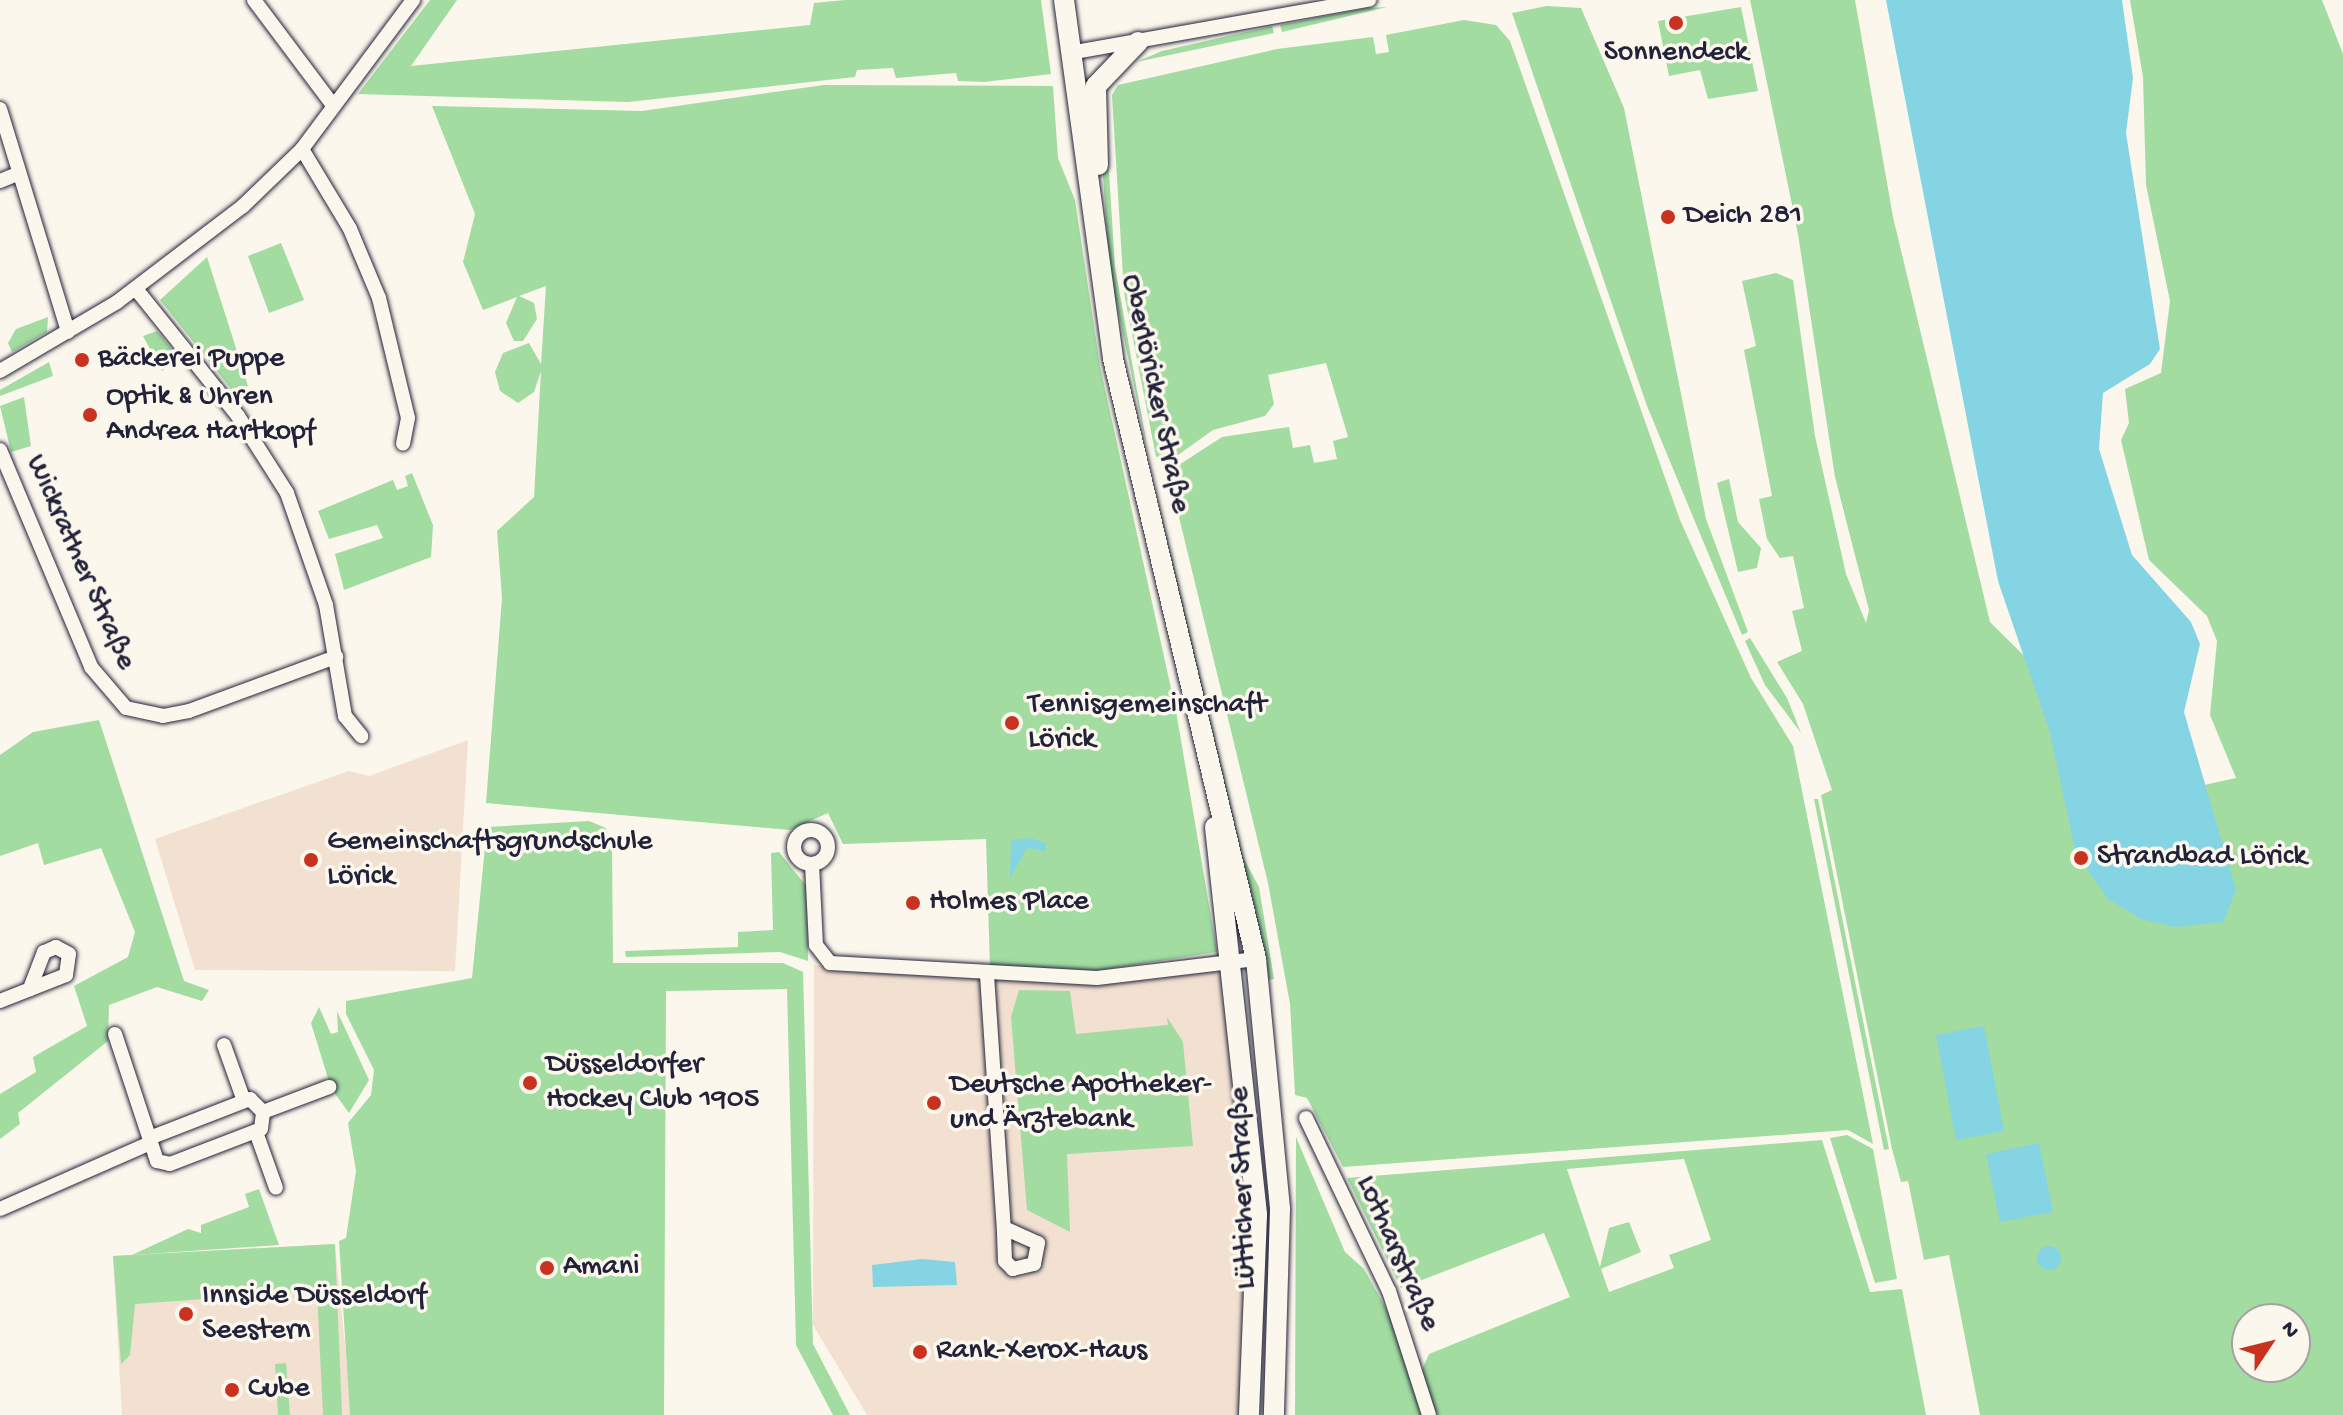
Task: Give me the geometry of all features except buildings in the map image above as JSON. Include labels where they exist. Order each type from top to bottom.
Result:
[{"type":"main road","name":"Oberlöricker Straße","points":[[1064,0],[1113,359],[1212,795],[1256,959]]},
{"type":"main road","points":[[1089,198],[1099,179],[1093,95],[1109,66],[1138,42]]},
{"type":"main road","name":"Oberlöricker Straße","points":[[1212,795],[1234,964]]},
{"type":"main road","name":"Lütticher Straße","points":[[1256,959],[1280,1209],[1274,1415]]},
{"type":"main road","name":"Lütticher Straße","points":[[1234,964],[1257,1215],[1249,1415]]},
{"type":"street","points":[[254,0],[332,104]]},
{"type":"street","points":[[0,371],[136,289],[227,219],[302,149],[332,104],[413,0]]},
{"type":"street","points":[[1070,53],[1369,0]]},
{"type":"street","points":[[0,109],[15,175],[68,332]]},
{"type":"street","points":[[302,149],[350,229],[379,298],[408,418],[403,444]]},
{"type":"street","points":[[0,181],[15,175]]},
{"type":"street","points":[[136,289],[238,416],[287,493],[336,657],[345,716],[361,736]]},
{"type":"street","name":"Wickrather Straße","points":[[0,450],[91,667],[126,708],[163,716],[189,711],[336,657]]},
{"type":"street","points":[[812,864],[816,945],[827,961],[987,975],[1097,978],[1256,959]]},
{"type":"street","points":[[987,975],[1004,1228]]},
{"type":"street","points":[[0,1001],[30,989]]},
{"type":"street","points":[[115,1034],[157,1161],[170,1164],[256,1132]]},
{"type":"street","points":[[224,1045],[244,1101],[263,1112]]},
{"type":"street","points":[[276,1188],[256,1132],[263,1112],[329,1087]]},
{"type":"street","points":[[0,1209],[244,1101]]},
{"type":"street","name":"Lotharstraße","points":[[1306,1118],[1389,1291],[1429,1415]]},
{"type":"shaded area","name":"Gemeinschaftsgrundschule Lörick","points":[[468,740],[455,971],[195,970],[155,839],[349,771],[369,776]]},
{"type":"shaded area","points":[[814,965],[990,977],[1212,970],[1233,985],[1253,1284],[1244,1415],[867,1415],[813,1325]]},
{"type":"shaded area","points":[[335,1244],[352,1415],[122,1415],[113,1256]]},
{"type":"green space","points":[[430,0],[457,0],[411,66],[810,25],[814,3],[845,0],[1041,0],[1051,74],[984,82],[958,81],[956,73],[896,78],[893,68],[857,70],[855,77],[628,102],[358,94]]},
{"type":"green space","name":"Strandbad Lörick","points":[[1750,0],[1855,0],[1893,217],[1990,622],[2163,794],[2236,778],[2210,715],[2217,641],[2207,616],[2149,560],[2121,440],[2129,423],[2125,389],[2161,373],[2170,301],[2146,185],[2143,77],[2130,0],[2322,0],[2343,54],[2343,1415],[1980,1415],[1949,1255],[1924,1260],[1908,1181],[1901,1182],[1892,1149],[1821,795],[1832,790],[1803,704],[1777,662],[1802,651],[1792,611],[1804,608],[1793,556],[1780,558],[1767,539],[1759,499],[1772,496],[1744,350],[1756,346],[1742,281],[1776,273],[1793,280],[1815,436],[1846,574],[1866,623],[1869,610],[1835,477],[1798,234]]},
{"type":"green space","points":[[1547,6],[1581,8],[1624,108],[1706,519],[1748,632],[1742,635],[1647,406],[1512,13]]},
{"type":"green space","points":[[1387,7],[1282,32],[1280,25],[1367,8]]},
{"type":"green space","points":[[1741,7],[1758,91],[1708,99],[1700,70],[1669,76],[1658,21]]},
{"type":"green space","points":[[1464,20],[1496,25],[1510,41],[1680,520],[1751,678],[1793,746],[1873,1144],[1848,1130],[1343,1167],[1307,1098],[1295,1095],[1290,1004],[1268,883],[1168,472],[1222,437],[1289,427],[1293,448],[1310,445],[1314,463],[1337,459],[1333,441],[1348,437],[1326,363],[1268,375],[1274,404],[1265,416],[1213,430],[1178,455],[1156,457],[1124,293],[1112,95],[1118,85],[1277,49],[1373,37],[1376,54],[1389,52],[1386,35]]},
{"type":"green space","points":[[1272,26],[1274,33],[1136,62],[1162,51]]},
{"type":"green space","points":[[824,85],[1053,86],[1058,158],[1075,200],[1100,366],[1176,711],[1217,952],[1095,971],[990,967],[986,839],[843,844],[828,813],[790,830],[486,803],[502,598],[497,531],[534,497],[541,371],[534,392],[518,403],[500,391],[495,372],[503,353],[529,343],[541,364],[546,286],[519,296],[534,303],[537,319],[523,341],[514,341],[506,323],[517,297],[483,310],[463,262],[475,214],[432,106],[642,111]]},
{"type":"green space","points":[[1099,113],[1106,125],[1115,267],[1148,452],[1109,268]]},
{"type":"green space","points":[[281,243],[304,300],[269,313],[248,256]]},
{"type":"green space","points":[[207,257],[248,386],[232,390],[160,300]]},
{"type":"green space","points":[[48,317],[47,332],[12,352],[8,343],[16,329]]},
{"type":"green space","points":[[157,331],[180,359],[162,371],[143,336]]},
{"type":"green space","points":[[49,362],[53,376],[0,396],[0,390]]},
{"type":"green space","points":[[24,397],[31,446],[11,452],[0,406]]},
{"type":"green space","points":[[412,473],[433,525],[431,557],[344,590],[335,554],[383,538],[377,525],[329,539],[318,511],[393,480],[397,490],[408,486],[405,476]]},
{"type":"green space","points":[[1153,478],[1243,857],[1259,887],[1274,979],[1268,980]]},
{"type":"green space","points":[[1729,479],[1738,522],[1761,548],[1757,568],[1738,572],[1717,483]]},
{"type":"green space","points":[[1750,638],[1787,698],[1801,733],[1765,685],[1745,641]]},
{"type":"green space","points":[[99,720],[184,981],[209,990],[202,1001],[157,987],[109,1005],[108,1041],[18,1113],[20,1124],[0,1139],[0,1094],[36,1072],[33,1057],[87,1026],[74,986],[128,957],[135,932],[101,848],[44,865],[38,843],[0,856],[0,755],[33,732]]},
{"type":"green space","points":[[1814,799],[1818,799],[1889,1149],[1884,1150]]},
{"type":"green space","name":"Düsseldorfer Hockey Club 1905","points":[[589,821],[606,828],[612,844],[613,963],[783,963],[803,972],[813,1344],[850,1415],[833,1415],[796,1345],[787,989],[666,991],[664,1415],[350,1415],[339,1241],[346,1238],[356,1171],[348,1123],[371,1095],[374,1070],[346,1014],[346,1001],[472,978],[487,827]]},
{"type":"green space","points":[[779,852],[807,887],[808,961],[780,952],[626,957],[625,951],[738,947],[738,932],[773,930],[771,853]]},
{"type":"green space","points":[[1019,990],[1070,991],[1076,1034],[1168,1025],[1167,1017],[1183,1042],[1193,1146],[1067,1154],[1070,1232],[1027,1210],[1011,1017]]},
{"type":"green space","points":[[319,1007],[331,1034],[338,1032],[337,1011],[369,1080],[349,1113],[331,1088],[311,1023]]},
{"type":"green space","points":[[1847,1135],[1873,1149],[1897,1279],[1875,1283],[1830,1138]]},
{"type":"green space","points":[[1296,1137],[1345,1252],[1364,1269],[1408,1348],[1426,1415],[1295,1415]]},
{"type":"green space","points":[[1822,1140],[1870,1292],[1902,1289],[1926,1415],[1433,1415],[1421,1372],[1429,1354],[1570,1297],[1544,1233],[1401,1288],[1347,1178]],"holes":[[[1684,1159],[1711,1240],[1669,1255],[1674,1268],[1609,1292],[1601,1269],[1641,1252],[1629,1222],[1609,1228],[1600,1267],[1567,1169]]]},
{"type":"green space","points":[[259,1189],[279,1245],[132,1255],[188,1229],[201,1233],[201,1225],[249,1207],[245,1194]]},
{"type":"green space","points":[[335,1244],[342,1415],[323,1415],[317,1291],[135,1304],[130,1355],[121,1364],[113,1256]]},
{"type":"green space","points":[[286,1363],[290,1415],[278,1415],[275,1364]]},
{"type":"water","points":[[1886,0],[2122,0],[2133,78],[2126,133],[2160,349],[2150,364],[2103,393],[2099,449],[2132,555],[2191,622],[2200,644],[2184,712],[2236,890],[2223,922],[2175,927],[2141,919],[2108,899],[2076,854],[2050,733],[1998,581]]},
{"type":"water","points":[[1031,838],[1045,843],[1046,851],[1027,848],[1010,878],[1011,840]]},
{"type":"water","points":[[1984,1026],[2004,1131],[1956,1140],[1936,1035]]},
{"type":"water","points":[[2039,1143],[2053,1212],[2000,1222],[1986,1154]]},
{"type":"water","points":[[2049,1246],[2060,1253],[2061,1258],[2054,1269],[2049,1270],[2038,1263],[2037,1258],[2044,1247]]},
{"type":"water","points":[[922,1259],[955,1262],[957,1285],[873,1287],[872,1265]]},
{"type":"place","name":"Sonnendeck","points":[[1676,23]]},
{"type":"place","name":"Deich 281","points":[[1668,217]]},
{"type":"place","name":"Bäckerei Puppe","points":[[82,360]]},
{"type":"place","name":"Optik & Uhren Andrea Hartkopf","points":[[90,415]]},
{"type":"place","name":"Tennisgemeinschaft Lörick","points":[[1012,723]]},
{"type":"place","name":"Strandbad Lörick","points":[[2081,858]]},
{"type":"place","name":"Gemeinschaftsgrundschule Lörick","points":[[311,860]]},
{"type":"place","name":"Holmes Place","points":[[913,903]]},
{"type":"place","name":"Düsseldorfer Hockey Club 1905","points":[[530,1083]]},
{"type":"place","name":"Deutsche Apotheker- und Ärztebank","points":[[934,1103]]},
{"type":"place","name":"Amani","points":[[547,1268]]},
{"type":"place","name":"Innside Düsseldorf Seestern","points":[[186,1314]]},
{"type":"place","name":"Rank-Xerox-Haus","points":[[920,1352]]},
{"type":"place","name":"Cube","points":[[232,1390]]}]
